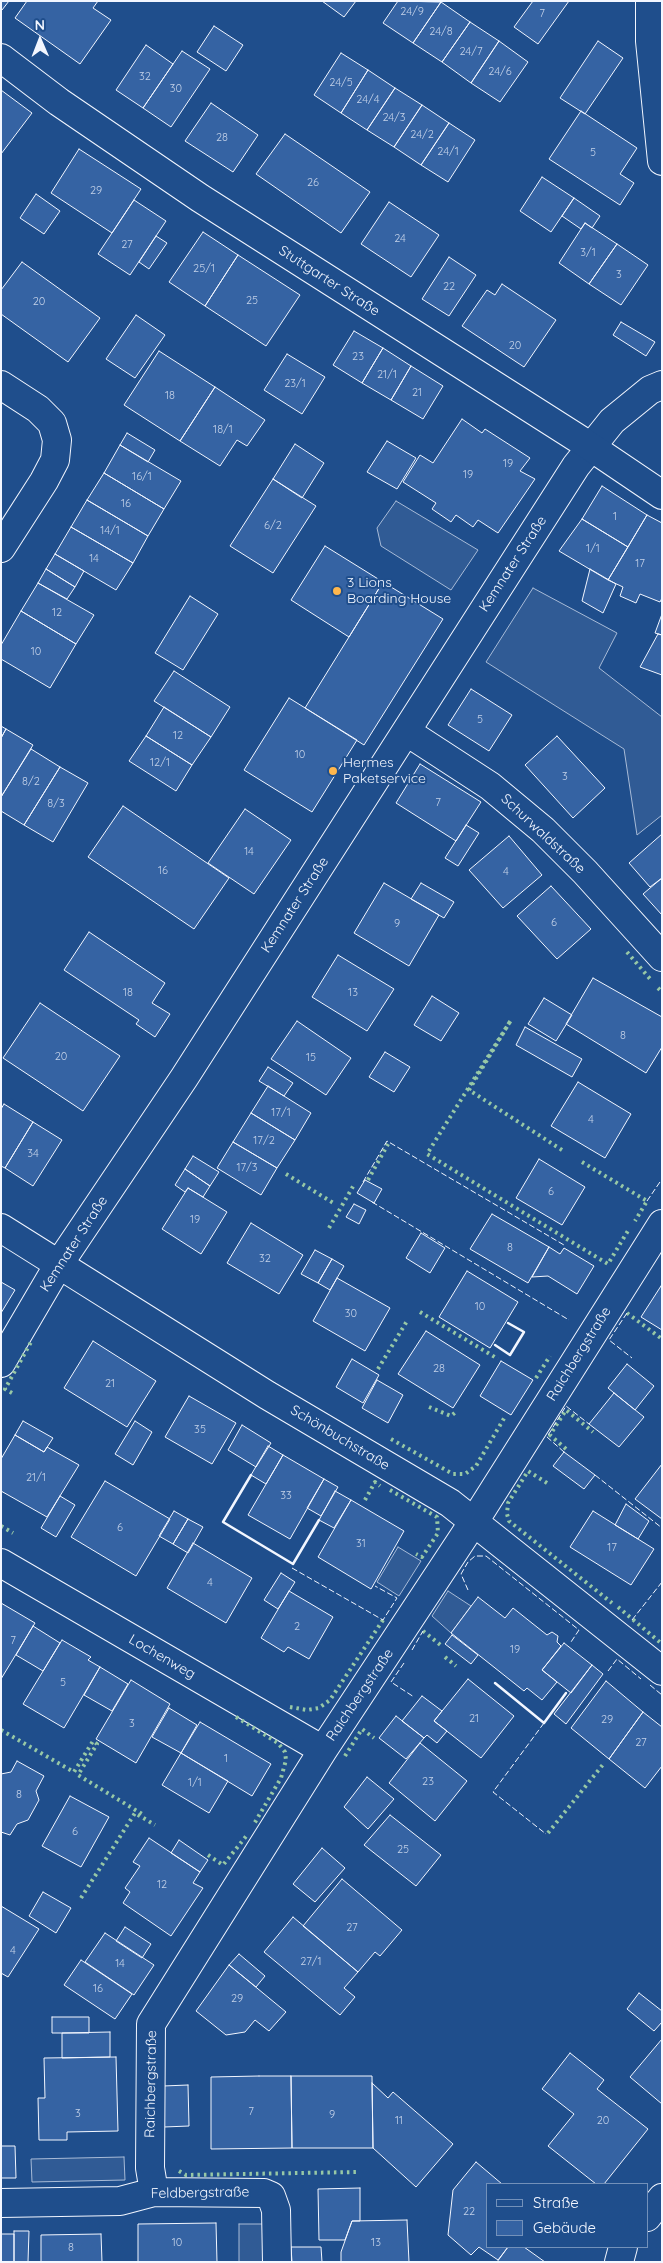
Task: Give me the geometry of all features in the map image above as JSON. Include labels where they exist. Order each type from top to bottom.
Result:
[{"type":"street","points":[[650,1],[650,50],[662,161]]},
{"type":"street","name":"Stuttgarter Straße","points":[[1,58],[59,102],[200,198],[662,495]]},
{"type":"street","name":"Kemnater Straße","points":[[1,1363],[59,1264],[127,1164],[407,732],[509,568],[590,447],[612,421],[650,390],[662,384]]},
{"type":"street","points":[[1,385],[38,409],[52,423],[57,440],[55,460],[48,474],[1,548]]},
{"type":"street","name":"Schurwaldstraße","points":[[407,732],[490,786],[543,830],[585,872],[662,957]]},
{"type":"street","name":"Raichbergstraße","points":[[154,2192],[150,2168],[151,2024],[323,1750],[394,1644],[662,1224]]},
{"type":"street","name":"Schönbuchstraße","points":[[1,1228],[268,1395],[450,1503],[662,1671]]},
{"type":"street","name":"Lochenweg","points":[[1,1563],[323,1750]]},
{"type":"street","name":"Feldbergstraße","points":[[1,2203],[120,2201],[154,2192],[254,2191],[271,2196],[275,2203],[277,2219],[276,2262]]},
{"type":"street","points":[[619,2262],[623,2248]]},
{"type":"shaded area","points":[[396,501],[478,550],[451,590],[381,546],[377,528]]},
{"type":"shaded area","points":[[533,588],[617,633],[599,668],[662,717],[662,815],[637,835],[624,749],[486,662]]},
{"type":"shaded area","points":[[398,1547],[421,1561],[399,1596],[377,1582]]},
{"type":"shaded area","points":[[448,1591],[471,1606],[451,1633],[432,1616]]},
{"type":"shaded area","points":[[124,2157],[125,2180],[32,2182],[31,2159]]},
{"type":"shaded area","points":[[239,2224],[269,2224],[268,2262],[239,2262]]},
{"type":"building","points":[[1,1],[9,1],[2,10],[1,10]]},
{"type":"building","points":[[27,1],[98,1],[93,8],[111,20],[80,64],[15,18]]},
{"type":"building","points":[[322,1],[356,1],[344,17]]},
{"type":"building","points":[[398,1],[441,2],[413,43],[383,23]]},
{"type":"building","points":[[533,1],[569,1],[538,44],[514,27]]},
{"type":"building","points":[[441,2],[470,22],[442,62],[413,43]]},
{"type":"building","points":[[470,22],[499,41],[471,83],[442,62]]},
{"type":"building","points":[[214,26],[243,45],[226,71],[197,52]]},
{"type":"building","points":[[499,41],[528,62],[500,102],[471,83]]},
{"type":"building","points":[[598,41],[623,58],[585,114],[560,98]]},
{"type":"building","points":[[146,45],[173,64],[143,108],[116,90]]},
{"type":"building","points":[[182,51],[210,69],[171,127],[143,108]]},
{"type":"building","points":[[341,53],[368,70],[341,113],[314,95]]},
{"type":"building","points":[[368,70],[395,88],[367,130],[341,113]]},
{"type":"building","points":[[395,88],[422,105],[394,147],[367,130]]},
{"type":"building","points":[[1,90],[32,113],[1,154]]},
{"type":"building","points":[[211,103],[258,135],[233,172],[185,141]]},
{"type":"building","points":[[422,105],[449,123],[421,165],[394,147]]},
{"type":"building","points":[[581,111],[637,148],[620,174],[634,183],[620,205],[549,159]]},
{"type":"building","points":[[449,123],[475,140],[448,182],[421,165]]},
{"type":"building","points":[[285,134],[370,192],[341,233],[256,174]]},
{"type":"building","points":[[79,149],[141,189],[112,233],[51,193]]},
{"type":"building","points":[[542,177],[574,198],[551,232],[520,211]]},
{"type":"building","points":[[36,194],[60,211],[44,234],[20,218]]},
{"type":"building","points":[[574,198],[600,216],[592,228],[585,223],[581,229],[562,216]]},
{"type":"building","points":[[134,200],[166,221],[130,275],[98,254]]},
{"type":"building","points":[[389,202],[439,235],[411,277],[361,244]]},
{"type":"building","points":[[585,223],[617,244],[589,284],[559,263]]},
{"type":"building","points":[[203,232],[238,255],[205,306],[169,282]]},
{"type":"building","points":[[156,236],[167,243],[149,269],[139,262]]},
{"type":"building","points":[[617,244],[648,265],[621,305],[589,284]]},
{"type":"building","points":[[238,255],[300,295],[266,346],[205,306]]},
{"type":"building","points":[[449,257],[476,275],[449,316],[422,299]]},
{"type":"building","points":[[22,262],[100,318],[68,362],[1,314],[1,290]]},
{"type":"building","points":[[502,284],[556,320],[524,367],[462,326],[487,290],[495,295]]},
{"type":"building","points":[[136,315],[165,335],[135,378],[106,359]]},
{"type":"building","points":[[621,322],[655,342],[646,356],[613,335]]},
{"type":"building","points":[[354,331],[383,348],[362,383],[333,365]]},
{"type":"building","points":[[383,348],[411,366],[391,400],[362,383]]},
{"type":"building","points":[[159,351],[215,387],[180,441],[124,405]]},
{"type":"building","points":[[287,354],[325,377],[302,414],[264,390]]},
{"type":"building","points":[[411,366],[443,386],[423,419],[391,400]]},
{"type":"building","points":[[215,387],[265,420],[247,446],[237,440],[220,466],[180,441]]},
{"type":"building","points":[[462,419],[482,433],[485,429],[530,458],[520,471],[535,479],[498,533],[478,520],[473,527],[456,515],[451,522],[432,509],[436,503],[403,482],[420,455],[433,463]]},
{"type":"building","points":[[127,433],[155,450],[148,462],[120,445]]},
{"type":"building","points":[[387,441],[416,458],[397,489],[367,472]]},
{"type":"building","points":[[295,444],[324,463],[302,498],[273,479]]},
{"type":"building","points":[[120,445],[181,481],[164,509],[104,473]]},
{"type":"building","points":[[104,473],[164,509],[148,536],[87,500]]},
{"type":"building","points":[[273,479],[316,506],[273,573],[230,546]]},
{"type":"building","points":[[602,486],[647,515],[628,547],[582,519]]},
{"type":"building","points":[[87,500],[148,536],[133,563],[71,527]]},
{"type":"building","points":[[647,515],[662,523],[662,598],[660,602],[640,594],[636,603],[620,596],[623,587],[608,580]]},
{"type":"building","points":[[582,519],[628,547],[608,580],[559,551]]},
{"type":"building","points":[[71,527],[133,563],[116,590],[55,554]]},
{"type":"building","name":"3 Lions Boarding House","points":[[325,546],[383,582],[349,637],[291,600]]},
{"type":"building","points":[[55,554],[84,571],[75,587],[46,569]]},
{"type":"building","points":[[46,569],[75,587],[67,599],[38,583]]},
{"type":"building","points":[[590,569],[616,584],[603,613],[582,601]]},
{"type":"building","points":[[383,582],[443,619],[364,745],[305,708]]},
{"type":"building","points":[[38,583],[94,615],[76,644],[21,611]]},
{"type":"building","points":[[190,596],[218,614],[183,670],[155,653]]},
{"type":"building","points":[[21,611],[76,644],[50,688],[1,659],[1,645]]},
{"type":"building","points":[[662,614],[662,635],[655,633]]},
{"type":"building","points":[[658,634],[662,635],[662,675],[640,667]]},
{"type":"building","points":[[174,671],[230,707],[211,737],[154,701]]},
{"type":"building","points":[[471,689],[512,715],[489,751],[448,725]]},
{"type":"building","points":[[289,698],[357,740],[312,812],[244,770]]},
{"type":"building","points":[[164,707],[211,737],[192,765],[146,736]]},
{"type":"building","points":[[1,726],[6,729],[1,738]]},
{"type":"building","points":[[6,729],[33,745],[1,797],[1,738]]},
{"type":"building","points":[[146,736],[192,765],[176,791],[129,761]]},
{"type":"building","points":[[557,736],[605,788],[573,818],[525,765]]},
{"type":"building","points":[[31,749],[60,767],[24,825],[1,811],[1,797]]},
{"type":"building","points":[[420,764],[481,802],[456,841],[396,803]]},
{"type":"building","points":[[60,767],[88,783],[53,842],[24,825]]},
{"type":"building","points":[[123,806],[229,878],[194,929],[88,857]]},
{"type":"building","points":[[245,809],[291,840],[254,894],[208,863]]},
{"type":"building","points":[[466,825],[479,833],[458,866],[445,858]]},
{"type":"building","points":[[662,834],[662,878],[650,887],[629,863]]},
{"type":"building","points":[[509,836],[542,875],[503,908],[469,870]]},
{"type":"building","points":[[662,878],[662,915],[643,894]]},
{"type":"building","points":[[384,883],[439,915],[409,966],[354,933]]},
{"type":"building","points":[[421,883],[454,902],[444,918],[411,899]]},
{"type":"building","points":[[551,886],[591,929],[557,959],[517,916]]},
{"type":"building","points":[[89,932],[165,983],[152,1003],[170,1014],[155,1037],[136,1024],[139,1020],[64,970]]},
{"type":"building","points":[[338,955],[394,989],[367,1031],[312,997]]},
{"type":"building","points":[[593,978],[662,1017],[662,1047],[646,1073],[566,1024]]},
{"type":"building","points":[[432,996],[459,1013],[441,1041],[414,1025]]},
{"type":"building","points":[[544,998],[572,1015],[556,1041],[528,1024]]},
{"type":"building","points":[[40,1003],[120,1056],[83,1111],[3,1058]]},
{"type":"building","points":[[297,1021],[351,1058],[326,1095],[271,1059]]},
{"type":"building","points":[[525,1027],[582,1059],[572,1077],[516,1045]]},
{"type":"building","points":[[385,1052],[410,1067],[394,1092],[369,1077]]},
{"type":"building","points":[[268,1067],[293,1083],[284,1096],[259,1081]]},
{"type":"building","points":[[578,1082],[631,1114],[605,1158],[551,1126]]},
{"type":"building","points":[[268,1086],[311,1113],[295,1140],[251,1113]]},
{"type":"building","points":[[4,1104],[33,1122],[5,1168],[1,1166],[1,1109]]},
{"type":"building","points":[[251,1113],[295,1140],[277,1168],[233,1142]]},
{"type":"building","points":[[33,1122],[62,1140],[33,1186],[5,1168]]},
{"type":"building","points":[[233,1142],[277,1168],[261,1195],[217,1168]]},
{"type":"building","points":[[193,1156],[219,1172],[210,1186],[185,1169]]},
{"type":"building","points":[[539,1159],[585,1187],[562,1225],[516,1198]]},
{"type":"building","points":[[185,1169],[210,1186],[203,1197],[188,1188],[185,1192],[175,1185]]},
{"type":"building","points":[[365,1180],[382,1189],[374,1203],[357,1193]]},
{"type":"building","points":[[188,1188],[227,1212],[201,1254],[162,1229]]},
{"type":"building","points":[[354,1204],[366,1210],[359,1224],[346,1217]]},
{"type":"building","points":[[492,1214],[549,1247],[528,1283],[470,1249]]},
{"type":"building","points":[[251,1223],[303,1255],[279,1294],[227,1263]]},
{"type":"building","points":[[421,1233],[445,1248],[430,1273],[406,1258]]},
{"type":"building","points":[[549,1247],[560,1254],[564,1248],[594,1266],[577,1294],[548,1276],[532,1277]]},
{"type":"building","points":[[315,1250],[332,1259],[318,1283],[301,1274]]},
{"type":"building","points":[[332,1259],[344,1266],[330,1290],[318,1283]]},
{"type":"building","points":[[467,1271],[518,1302],[490,1348],[439,1317]]},
{"type":"building","points":[[337,1278],[390,1308],[365,1351],[313,1321]]},
{"type":"building","points":[[1,1282],[15,1290],[1,1313]]},
{"type":"building","points":[[662,1286],[662,1330],[641,1317]]},
{"type":"building","points":[[426,1331],[480,1365],[453,1408],[398,1374]]},
{"type":"building","points":[[93,1341],[156,1381],[127,1427],[64,1388]]},
{"type":"building","points":[[352,1359],[379,1375],[363,1403],[336,1387]]},
{"type":"building","points":[[501,1361],[533,1380],[511,1415],[480,1396]]},
{"type":"building","points":[[627,1364],[654,1386],[635,1410],[608,1388]]},
{"type":"building","points":[[377,1380],[403,1395],[388,1423],[362,1408]]},
{"type":"building","points":[[614,1393],[644,1417],[619,1447],[589,1424]]},
{"type":"building","points":[[189,1396],[236,1423],[212,1464],[165,1437]]},
{"type":"building","points":[[23,1421],[53,1438],[44,1452],[15,1435]]},
{"type":"building","points":[[135,1421],[152,1432],[133,1465],[115,1454]]},
{"type":"building","points":[[242,1425],[271,1443],[256,1467],[228,1450]]},
{"type":"building","points":[[15,1435],[44,1452],[47,1447],[79,1465],[47,1517],[1,1491],[1,1459]]},
{"type":"building","points":[[268,1446],[283,1455],[266,1484],[251,1475]]},
{"type":"building","points":[[564,1452],[595,1475],[584,1489],[553,1466]]},
{"type":"building","points":[[283,1455],[324,1479],[290,1539],[248,1515]]},
{"type":"building","points":[[662,1464],[662,1519],[635,1499]]},
{"type":"building","points":[[324,1479],[338,1487],[321,1516],[307,1508]]},
{"type":"building","points":[[105,1481],[170,1519],[136,1576],[71,1537]]},
{"type":"building","points":[[335,1491],[351,1500],[334,1528],[319,1520]]},
{"type":"building","points":[[60,1496],[75,1505],[56,1537],[41,1528]]},
{"type":"building","points":[[351,1500],[404,1531],[371,1589],[318,1557]]},
{"type":"building","points":[[626,1504],[649,1521],[638,1539],[615,1525]]},
{"type":"building","points":[[174,1511],[188,1519],[173,1544],[159,1536]]},
{"type":"building","points":[[593,1511],[654,1549],[631,1585],[570,1547]]},
{"type":"building","points":[[188,1519],[203,1527],[188,1553],[173,1544]]},
{"type":"building","points":[[193,1543],[252,1578],[226,1623],[167,1588]]},
{"type":"building","points":[[281,1573],[295,1582],[278,1609],[264,1600]]},
{"type":"building","points":[[289,1591],[333,1617],[309,1659],[288,1647],[284,1652],[261,1638]]},
{"type":"building","points":[[478,1597],[505,1618],[513,1608],[547,1635],[552,1632],[558,1636],[557,1642],[561,1646],[542,1670],[557,1682],[542,1700],[527,1688],[524,1691],[451,1633]]},
{"type":"building","points":[[1,1603],[35,1623],[1,1679]]},
{"type":"building","points":[[33,1626],[60,1643],[43,1671],[16,1655]]},
{"type":"building","points":[[452,1635],[478,1655],[471,1664],[445,1644]]},
{"type":"building","points":[[62,1640],[91,1657],[88,1660],[100,1667],[64,1728],[23,1704]]},
{"type":"building","points":[[564,1643],[592,1665],[571,1693],[542,1670]]},
{"type":"building","points":[[592,1665],[603,1674],[566,1724],[554,1714]]},
{"type":"building","points":[[100,1667],[128,1684],[112,1711],[84,1695]]},
{"type":"building","points":[[468,1679],[514,1716],[481,1758],[434,1721]]},
{"type":"building","points":[[131,1680],[170,1704],[136,1763],[96,1739]]},
{"type":"building","points":[[606,1681],[643,1712],[609,1759],[571,1728]]},
{"type":"building","points":[[422,1696],[442,1711],[434,1721],[447,1731],[437,1743],[427,1735],[424,1738],[402,1721]]},
{"type":"building","points":[[169,1708],[197,1725],[181,1753],[152,1737]]},
{"type":"building","points":[[643,1712],[662,1727],[662,1766],[645,1788],[609,1759]]},
{"type":"building","points":[[396,1716],[424,1738],[406,1759],[379,1738]]},
{"type":"building","points":[[200,1722],[271,1764],[252,1796],[181,1753]]},
{"type":"building","points":[[420,1743],[467,1781],[435,1821],[389,1783]]},
{"type":"building","points":[[181,1753],[228,1781],[209,1813],[162,1785]]},
{"type":"building","points":[[17,1761],[44,1776],[36,1791],[39,1800],[28,1820],[17,1824],[10,1835],[1,1832],[1,1774],[11,1772]]},
{"type":"building","points":[[367,1777],[394,1799],[368,1829],[344,1807]]},
{"type":"building","points":[[70,1796],[109,1817],[81,1867],[42,1846]]},
{"type":"building","points":[[390,1815],[441,1855],[416,1886],[364,1845]]},
{"type":"building","points":[[149,1838],[200,1872],[193,1883],[203,1888],[171,1936],[123,1903],[130,1892],[125,1888],[140,1866],[133,1862]]},
{"type":"building","points":[[179,1840],[208,1860],[200,1872],[171,1853]]},
{"type":"building","points":[[322,1848],[345,1868],[315,1902],[293,1884]]},
{"type":"building","points":[[342,1879],[402,1930],[380,1956],[375,1952],[358,1972],[303,1926]]},
{"type":"building","points":[[43,1892],[71,1908],[56,1933],[29,1916]]},
{"type":"building","points":[[1,1906],[39,1929],[8,1977],[1,1973]]},
{"type":"building","points":[[293,1917],[358,1972],[344,1988],[355,1997],[340,2015],[264,1952]]},
{"type":"building","points":[[125,1927],[151,1944],[142,1958],[116,1941]]},
{"type":"building","points":[[105,1933],[154,1965],[134,1995],[85,1962]]},
{"type":"building","points":[[239,1954],[265,1976],[256,1987],[229,1965]]},
{"type":"building","points":[[81,1960],[132,1994],[115,2019],[64,1985]]},
{"type":"building","points":[[229,1965],[286,2012],[269,2031],[255,2020],[245,2032],[226,2035],[196,2011]]},
{"type":"building","points":[[639,1993],[662,2011],[662,2022],[654,2031],[627,2009]]},
{"type":"building","points":[[52,2017],[89,2017],[89,2033],[52,2033]]},
{"type":"building","points":[[110,2032],[110,2057],[62,2058],[62,2033]]},
{"type":"building","points":[[662,2039],[662,2104],[630,2077]]},
{"type":"building","points":[[570,2053],[604,2080],[597,2089],[648,2129],[605,2183],[595,2183],[548,2146],[574,2114],[542,2089]]},
{"type":"building","points":[[116,2057],[118,2131],[67,2132],[67,2140],[39,2140],[38,2098],[45,2098],[44,2058]]},
{"type":"building","points":[[291,2076],[292,2148],[211,2149],[211,2077]]},
{"type":"building","points":[[291,2076],[372,2076],[373,2148],[292,2148]]},
{"type":"building","points":[[372,2083],[388,2098],[393,2092],[453,2144],[416,2187],[373,2148]]},
{"type":"building","points":[[188,2085],[189,2126],[164,2127],[163,2086]]},
{"type":"building","points":[[1,2146],[15,2146],[16,2178],[1,2178]]},
{"type":"building","points":[[476,2162],[501,2183],[486,2183],[486,2248],[507,2248],[498,2260],[479,2247],[471,2255],[448,2235],[453,2190]]},
{"type":"building","points":[[360,2188],[360,2221],[352,2221],[345,2240],[319,2240],[318,2189]]},
{"type":"building","points":[[407,2220],[409,2262],[341,2262],[341,2252],[352,2221]]},
{"type":"building","points":[[216,2223],[217,2262],[138,2262],[138,2224]]},
{"type":"building","points":[[14,2231],[29,2231],[28,2262],[14,2262]]},
{"type":"building","points":[[1,2234],[14,2234],[14,2262],[1,2262]]},
{"type":"building","points":[[101,2234],[102,2262],[41,2262],[41,2235]]},
{"type":"building","points":[[291,2247],[321,2247],[322,2262],[292,2262]]},
{"type":"building","points":[[507,2248],[525,2248],[545,2262],[497,2262]]},
{"type":"hedge","points":[[627,952],[651,980]]},
{"type":"hedge","points":[[658,988],[662,992]]},
{"type":"hedge","points":[[562,1150],[469,1090],[511,1020],[427,1154],[608,1264],[629,1229]]},
{"type":"hedge","points":[[368,1180],[388,1144]]},
{"type":"hedge","points":[[582,1162],[647,1201],[635,1221]]},
{"type":"hedge","points":[[286,1174],[335,1204]]},
{"type":"hedge","points":[[329,1228],[355,1183]]},
{"type":"hedge","points":[[420,1312],[498,1359]]},
{"type":"hedge","points":[[627,1313],[662,1339]]},
{"type":"hedge","points":[[378,1369],[407,1321]]},
{"type":"hedge","points":[[12,1393],[5,1389],[31,1342]]},
{"type":"hedge","points":[[536,1378],[550,1356]]},
{"type":"hedge","points":[[429,1407],[451,1416],[457,1411]]},
{"type":"hedge","points":[[566,1449],[550,1435],[566,1410],[593,1432]]},
{"type":"hedge","points":[[391,1439],[453,1474],[465,1474],[476,1466],[506,1415]]},
{"type":"hedge","points":[[547,1483],[528,1471],[508,1503],[507,1514],[509,1521],[612,1603]]},
{"type":"hedge","points":[[365,1500],[375,1482],[380,1486]]},
{"type":"hedge","points":[[390,1490],[437,1517],[438,1533],[422,1557],[416,1554]]},
{"type":"hedge","points":[[1,1526],[13,1533]]},
{"type":"hedge","points":[[618,1607],[662,1644]]},
{"type":"hedge","points":[[290,1707],[307,1710],[319,1708],[330,1700],[383,1620]]},
{"type":"hedge","points":[[423,1631],[443,1647]]},
{"type":"hedge","points":[[445,1657],[456,1666]]},
{"type":"hedge","points":[[236,1717],[278,1743],[285,1752],[286,1760],[281,1778],[254,1824]]},
{"type":"hedge","points":[[345,1756],[362,1729],[374,1738]]},
{"type":"hedge","points":[[1,1730],[74,1772],[93,1741],[97,1744],[78,1775],[142,1814]]},
{"type":"hedge","points":[[548,1833],[605,1762]]},
{"type":"hedge","points":[[81,1898],[135,1813],[155,1825]]},
{"type":"hedge","points":[[208,1855],[223,1865],[248,1834]]},
{"type":"hedge","points":[[179,2171],[186,2175],[357,2172]]},
{"type":"fence","points":[[363,1182],[387,1141],[564,1245]]},
{"type":"fence","points":[[647,1201],[662,1179]]},
{"type":"fence","points":[[372,1202],[569,1320]]},
{"type":"fence","points":[[627,1313],[609,1340],[632,1358]]},
{"type":"fence","points":[[564,1452],[547,1437],[566,1406],[589,1424]]},
{"type":"fence","points":[[595,1475],[662,1528]]},
{"type":"fence","points":[[468,1590],[461,1574],[468,1562],[475,1556],[486,1556],[579,1630],[571,1642]]},
{"type":"fence","points":[[292,1568],[383,1620],[397,1598],[375,1586]]},
{"type":"fence","points":[[632,1620],[662,1582]]},
{"type":"fence","points":[[412,1650],[423,1631]]},
{"type":"fence","points":[[608,1671],[617,1659],[641,1679]]},
{"type":"fence","points":[[404,1663],[391,1682],[414,1697]]},
{"type":"fence","points":[[650,1685],[662,1695]]},
{"type":"fence","points":[[544,1723],[493,1792],[546,1834]]},
{"type":"wall","points":[[495,1345],[510,1355],[524,1332],[508,1323]]},
{"type":"wall","points":[[251,1475],[223,1522],[293,1564],[319,1520]]},
{"type":"wall","points":[[495,1683],[544,1723],[566,1693]]},
{"type":"place","name":"3 Lions Boarding House","points":[[337,591]]},
{"type":"place","name":"Hermes Paketservice","points":[[333,771]]}]
